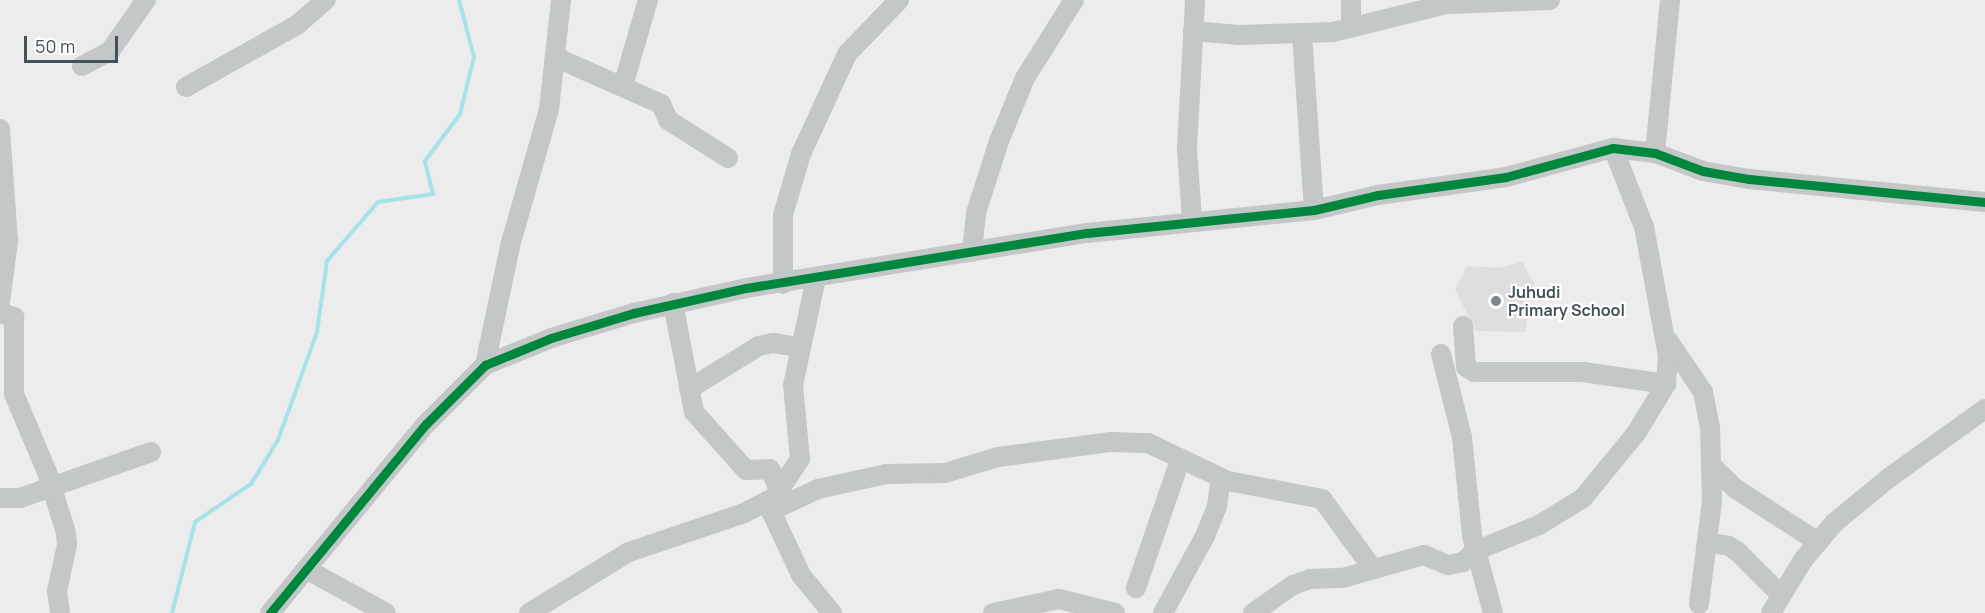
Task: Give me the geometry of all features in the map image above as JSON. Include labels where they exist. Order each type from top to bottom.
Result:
[{"type":"street","points":[[82,66],[110,51],[146,0]]},
{"type":"street","points":[[186,87],[297,25],[326,0]]},
{"type":"street","points":[[485,364],[510,246],[549,109],[561,0]]},
{"type":"street","points":[[623,86],[648,0]]},
{"type":"street","points":[[783,284],[783,215],[801,154],[848,54],[899,0]]},
{"type":"street","points":[[972,252],[978,202],[999,141],[1025,78],[1074,0]]},
{"type":"street","points":[[1192,219],[1187,149],[1195,0]]},
{"type":"street","points":[[1351,0],[1352,28]]},
{"type":"street","points":[[1193,31],[1302,34],[1352,28],[1447,4],[1550,0]]},
{"type":"street","points":[[1655,153],[1670,0]]},
{"type":"street","points":[[1302,34],[1314,210]]},
{"type":"street","points":[[555,57],[661,104],[668,120],[728,158]]},
{"type":"street","points":[[0,129],[8,241],[0,303]]},
{"type":"street","points":[[1253,613],[1293,585],[1343,578],[1424,555],[1448,565],[1457,564],[1475,551],[1539,525],[1583,498],[1642,426],[1666,384],[1669,369],[1644,227],[1613,148]]},
{"type":"street","points":[[270,613],[426,424],[485,364],[551,338],[673,303],[972,252],[1192,219],[1314,210],[1378,195],[1506,177],[1613,148],[1655,153],[1703,171],[1749,179],[1985,202]]},
{"type":"street","points":[[775,500],[800,459],[793,393],[799,347],[816,278]]},
{"type":"street","points":[[673,303],[690,402],[701,424],[746,470],[770,469],[775,500],[801,575],[832,613]]},
{"type":"street","points":[[0,313],[14,317],[16,343],[12,385],[52,487],[67,545],[58,574],[60,613]]},
{"type":"street","points":[[1464,326],[1466,367],[1474,372],[1583,372],[1666,384]]},
{"type":"street","points":[[1665,337],[1703,392],[1713,467],[1699,604]]},
{"type":"street","points":[[689,389],[759,346],[773,343],[799,347]]},
{"type":"street","points":[[1441,354],[1458,412],[1475,551],[1492,613]]},
{"type":"street","points":[[1771,613],[1818,542],[1856,503],[1985,409]]},
{"type":"street","points":[[529,613],[628,552],[744,513],[775,500],[878,476],[945,473],[983,459],[1086,445],[1148,443],[1221,478],[1322,499],[1373,569]]},
{"type":"street","points":[[0,498],[20,498],[151,452]]},
{"type":"street","points":[[1136,588],[1180,460]]},
{"type":"street","points":[[1713,467],[1736,489],[1818,542]]},
{"type":"street","points":[[1163,613],[1205,536],[1217,506],[1221,478]]},
{"type":"street","points":[[1707,542],[1729,546],[1738,552],[1781,595]]},
{"type":"street","points":[[306,569],[386,613]]},
{"type":"street","points":[[993,613],[1059,599],[1115,613]]},
{"type":"shaded area","name":"Juhudi Primary School","points":[[1522,262],[1534,283],[1525,332],[1476,331],[1455,290],[1467,266],[1499,268]]},
{"type":"waterway","points":[[172,613],[195,522],[251,484],[278,440],[317,332],[327,261],[378,202],[433,194],[425,161],[460,114],[474,57],[459,0]]},
{"type":"cycle path","points":[[270,613],[426,424],[485,365],[551,338],[634,313],[746,288],[1087,233],[1314,210],[1378,195],[1506,177],[1613,148],[1655,153],[1703,171],[1749,179],[1985,202]]},
{"type":"place","name":"Juhudi Primary School","points":[[1496,301]]}]
